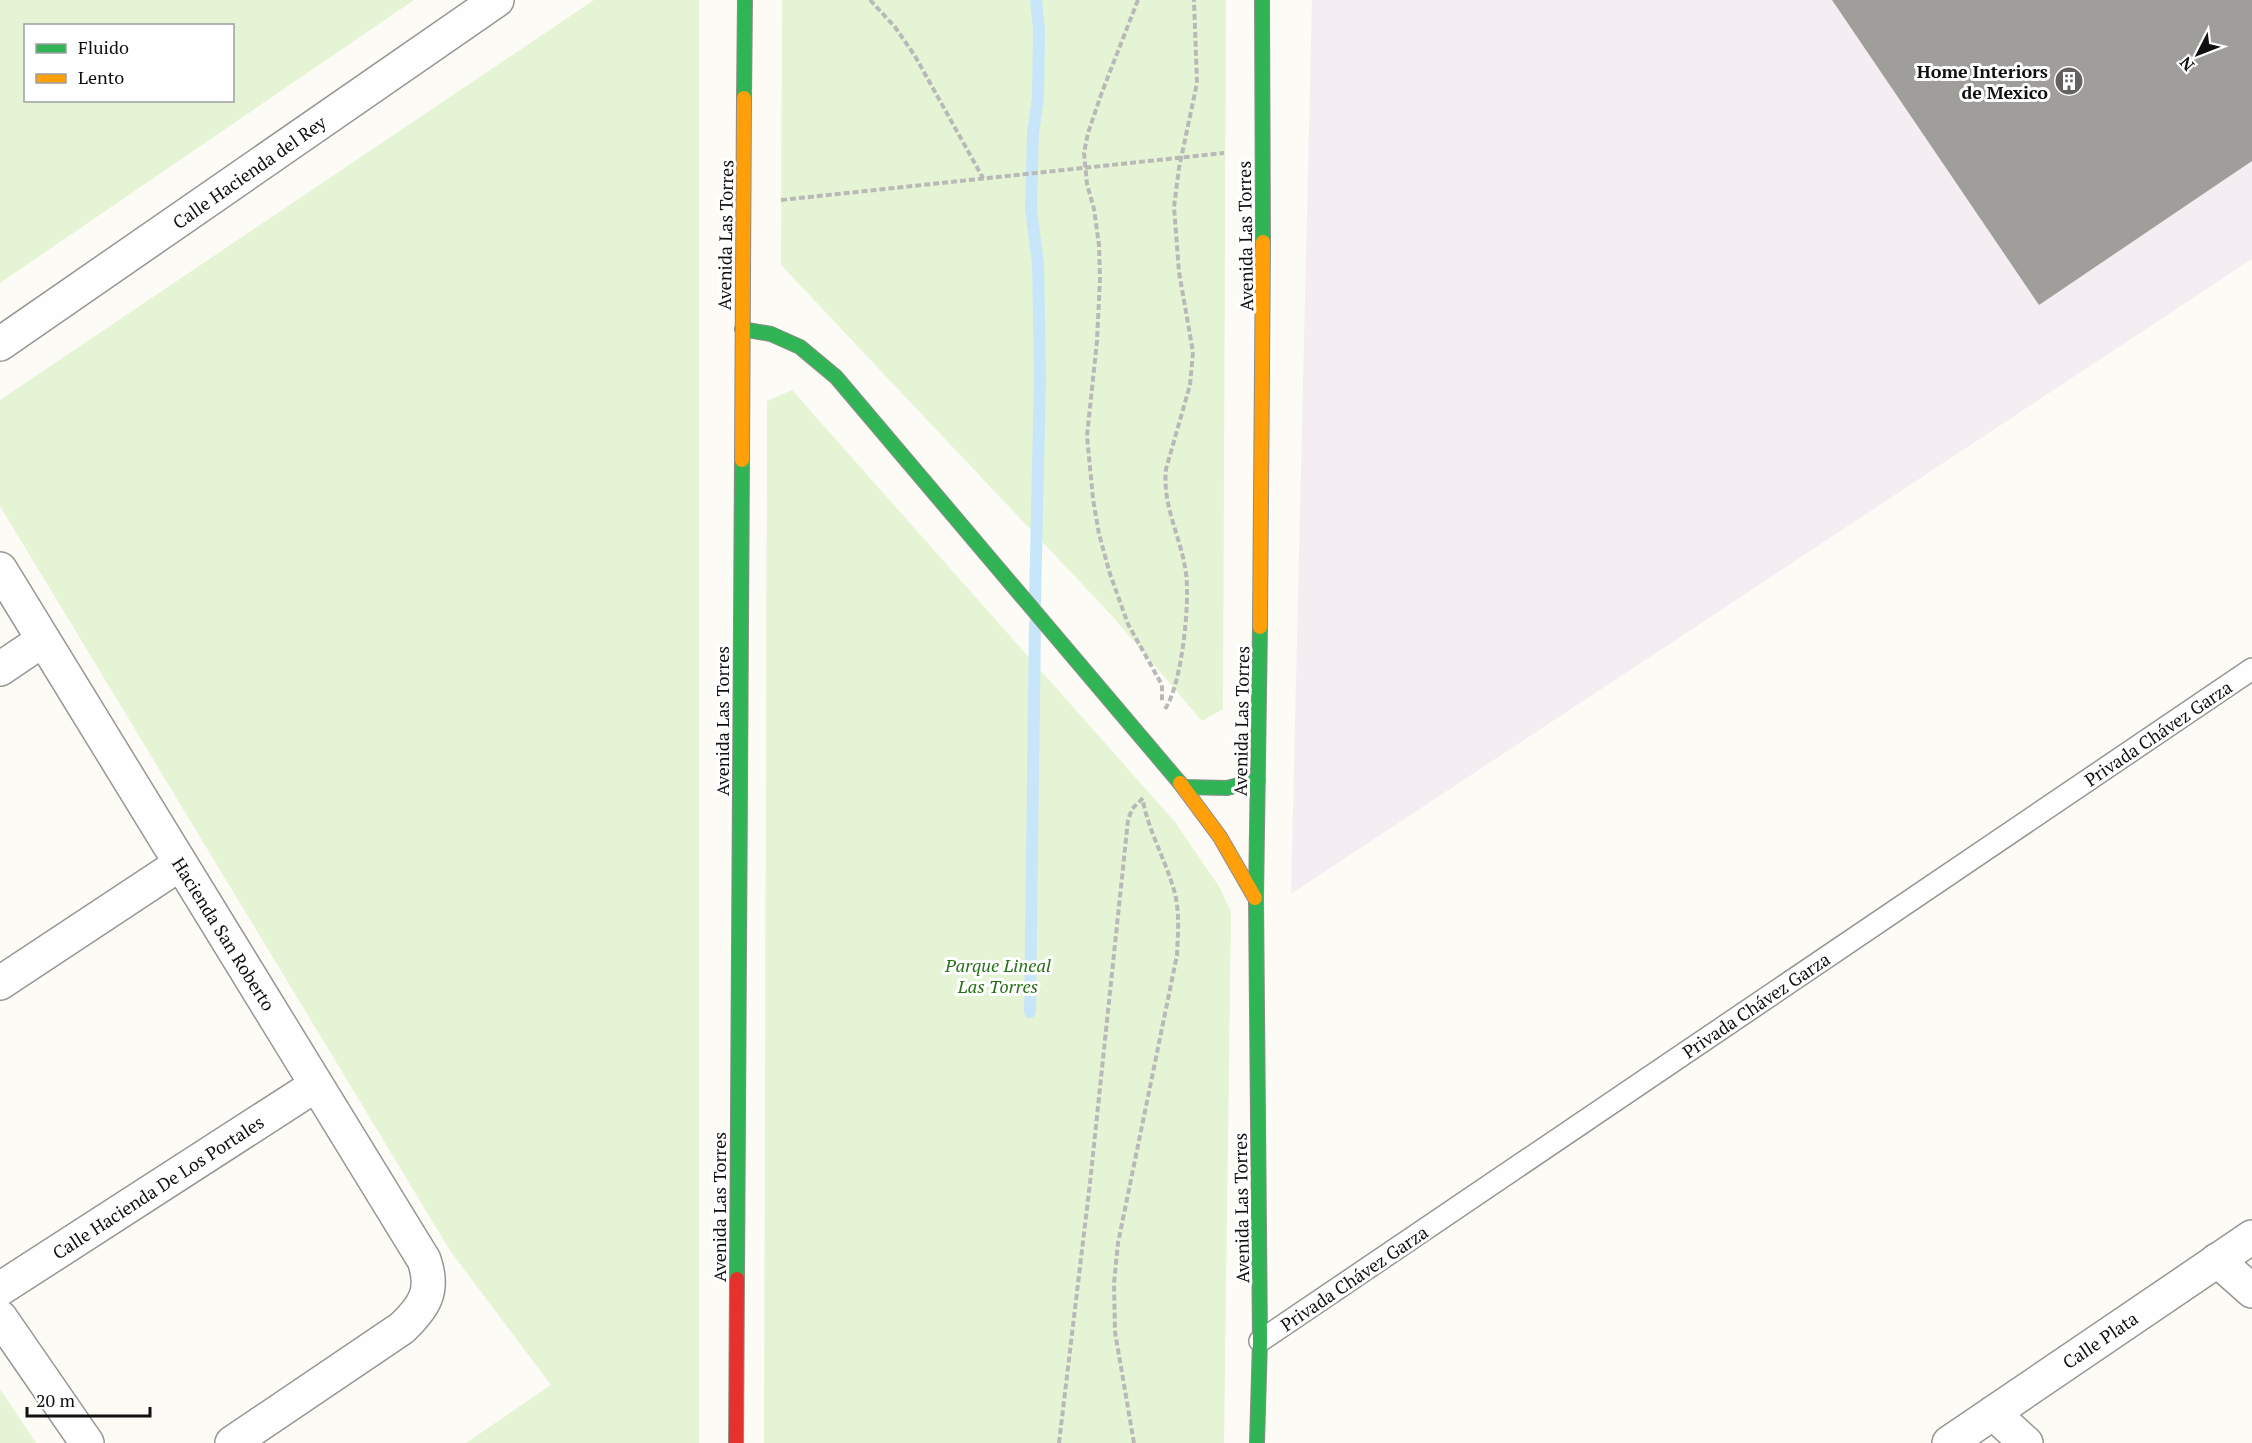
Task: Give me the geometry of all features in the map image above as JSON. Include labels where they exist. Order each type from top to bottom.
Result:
[{"type":"street","name":"Calle Hacienda del Rey","points":[[0,344],[497,0]]},
{"type":"street","name":"Avenida Las Torres","points":[[736,1443],[745,0]]},
{"type":"street","name":"Avenida Las Torres","points":[[1257,1443],[1260,1341],[1256,898],[1264,340],[1262,0]]},
{"type":"street","points":[[742,329],[771,334],[800,347],[836,377],[1183,787],[1220,837],[1256,898]]},
{"type":"street","name":"Hacienda San Roberto","points":[[0,569],[424,1260],[428,1271],[429,1288],[424,1304],[402,1328],[232,1443]]},
{"type":"street","points":[[0,669],[43,640]]},
{"type":"street","points":[[1183,787],[1227,788],[1258,780]]},
{"type":"street","points":[[0,983],[180,864]]},
{"type":"street","name":"Calle Hacienda De Los Portales","points":[[0,1289],[316,1085]]},
{"type":"street","name":"Calle Plata","points":[[1949,1443],[2252,1237]]},
{"type":"street","points":[[2217,1260],[2252,1291]]},
{"type":"street","points":[[0,1317],[87,1443]]},
{"type":"street","points":[[1993,1413],[2026,1443]]},
{"type":"lane","name":"Privada Chávez Garza","points":[[1260,1341],[2252,669]]},
{"type":"path","points":[[870,0],[896,27],[915,56],[983,178]]},
{"type":"path","points":[[1160,716],[1169,703],[1177,681],[1187,606],[1186,572],[1170,518],[1164,481],[1190,385],[1193,352],[1179,272],[1174,207],[1181,157],[1197,83],[1194,0]]},
{"type":"path","points":[[781,200],[1225,153]]},
{"type":"path","points":[[1134,1443],[1115,1332],[1114,1283],[1118,1243],[1177,955],[1179,924],[1174,890],[1147,821],[1143,800]]},
{"type":"shaded area","points":[[1312,0],[2252,0],[2252,259],[1291,894]]},
{"type":"green space","points":[[0,0],[414,0],[0,283]]},
{"type":"green space","points":[[594,0],[699,0],[699,1443],[466,1443],[551,1385],[451,1252],[0,506],[0,400]]},
{"type":"green space","points":[[782,0],[1226,0],[1223,709],[1202,721],[1114,618],[781,265]]},
{"type":"green space","name":"Parque Lineal Las Torres","points":[[792,390],[1175,822],[1220,888],[1231,912],[1224,1443],[764,1443],[767,401]]},
{"type":"green space","points":[[0,1389],[36,1443],[0,1443]]},
{"type":"building","name":"Home Interiors de Mexico","points":[[1832,0],[2252,0],[2252,161],[2039,305]]},
{"type":"waterway","points":[[1035,603],[1040,377],[1038,264],[1031,209],[1033,134],[1038,97],[1039,30],[1036,0]]},
{"type":"waterway","points":[[1030,1012],[1035,623]]},
{"type":"traffic: fast","points":[[744,98],[745,0]]},
{"type":"traffic: fast","points":[[1262,0],[1263,242]]},
{"type":"traffic: fast","points":[[742,329],[771,334],[800,347],[836,377],[1180,783]]},
{"type":"traffic: fast","points":[[737,1279],[742,460]]},
{"type":"traffic: fast","points":[[1257,1443],[1260,1341],[1256,898],[1260,627]]},
{"type":"traffic: fast","points":[[1183,787],[1227,788],[1258,780]]},
{"type":"traffic: slow","points":[[742,460],[744,98]]},
{"type":"traffic: slow","points":[[1260,627],[1263,242]]},
{"type":"traffic: slow","points":[[1180,783],[1220,837],[1255,898]]},
{"type":"traffic: jam","points":[[736,1443],[737,1279]]},
{"type":"place","name":"Home Interiors de Mexico","points":[[2069,81]]}]
